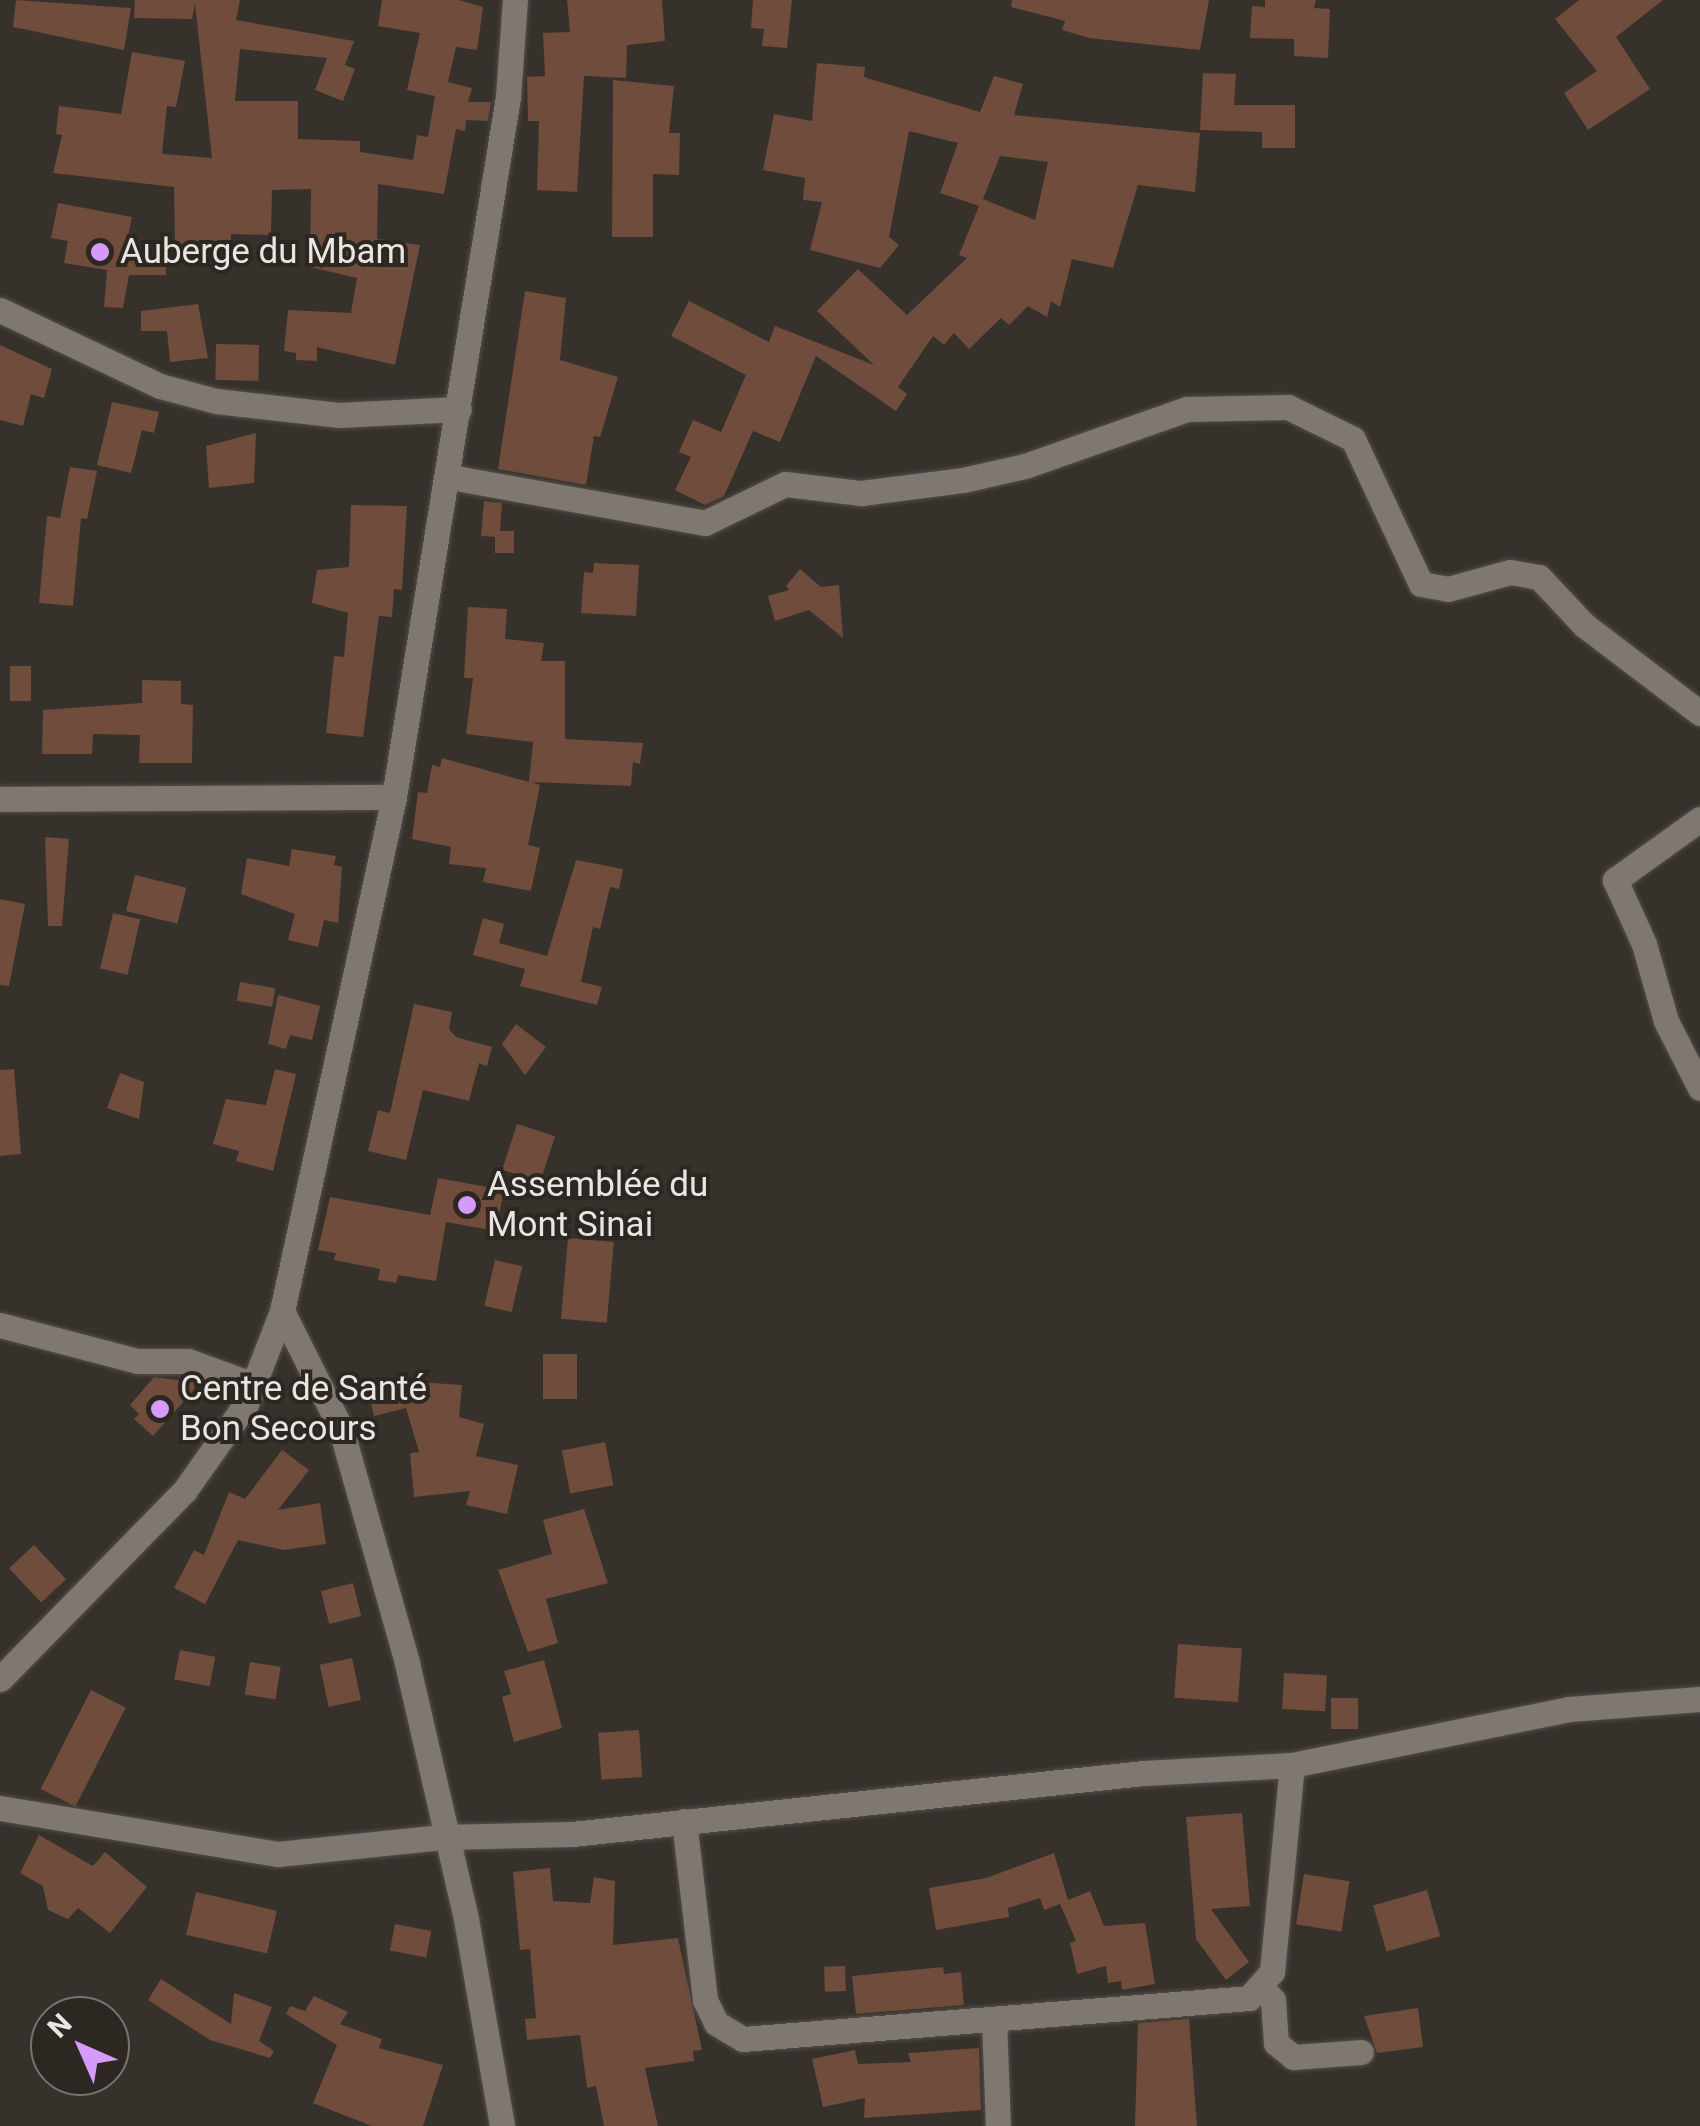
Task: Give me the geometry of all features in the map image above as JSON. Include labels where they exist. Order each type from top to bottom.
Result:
[{"type":"street","points":[[0,1679],[185,1490],[254,1384],[282,1311],[394,797],[450,477],[508,97],[515,0]]},
{"type":"street","points":[[0,310],[143,379],[216,401],[338,415],[458,409]]},
{"type":"street","points":[[450,477],[705,523],[785,484],[861,493],[963,480],[1024,466],[1186,409],[1288,407],[1354,440],[1420,584],[1448,589],[1510,572],[1539,577],[1584,625],[1700,713]]},
{"type":"street","points":[[0,799],[394,797]]},
{"type":"street","points":[[1700,819],[1615,880],[1644,944],[1666,1021],[1700,1088]]},
{"type":"street","points":[[282,1311],[341,1429],[407,1663],[442,1837],[466,1919],[502,2126]]},
{"type":"street","points":[[0,1325],[136,1361],[188,1362],[254,1384]]},
{"type":"street","points":[[0,1808],[278,1854],[442,1837],[572,1834],[1163,1771],[1292,1765],[1569,1709],[1700,1699]]},
{"type":"street","points":[[684,1821],[702,1982],[716,2022],[743,2040],[1249,1998],[1263,1989],[1272,1972],[1292,1765]]},
{"type":"street","points":[[1263,1989],[1273,2000],[1276,2042],[1294,2057],[1361,2052]]},
{"type":"street","points":[[994,2019],[998,2126]]},
{"type":"building","points":[[16,0],[131,8],[124,50],[13,27]]},
{"type":"building","points":[[135,0],[240,0],[236,20],[354,41],[345,65],[355,69],[343,101],[315,90],[327,58],[240,49],[235,101],[298,101],[298,139],[360,141],[360,152],[413,160],[417,135],[428,137],[435,96],[407,90],[420,33],[378,26],[382,0],[459,0],[483,7],[477,50],[456,47],[448,82],[472,88],[468,102],[491,102],[488,121],[466,120],[465,131],[456,129],[444,194],[378,184],[377,239],[420,245],[395,365],[317,347],[317,361],[296,360],[296,353],[284,351],[288,310],[351,313],[357,278],[310,267],[311,189],[272,190],[271,235],[231,234],[231,242],[175,246],[174,187],[53,173],[62,135],[56,134],[59,106],[121,114],[132,52],[185,61],[176,107],[167,106],[162,154],[212,158],[195,4],[192,19],[134,18]]},
{"type":"building","points":[[567,0],[662,0],[665,41],[627,45],[626,78],[584,76],[577,192],[537,190],[539,121],[528,121],[527,77],[545,76],[543,33],[570,32]]},
{"type":"building","points":[[753,0],[792,0],[787,48],[762,46],[764,29],[751,28]]},
{"type":"building","points":[[1012,0],[1209,0],[1200,50],[1089,38],[1062,30],[1065,21],[1011,7]]},
{"type":"building","points":[[1265,0],[1316,0],[1314,8],[1330,9],[1328,58],[1294,56],[1294,39],[1250,38],[1252,6],[1265,7]]},
{"type":"building","points":[[1579,0],[1663,0],[1616,37],[1650,89],[1588,130],[1564,93],[1597,71],[1555,19]]},
{"type":"building","points":[[817,63],[865,67],[864,77],[980,112],[994,76],[1023,84],[1014,115],[1200,133],[1195,192],[1138,185],[1113,268],[1072,259],[1060,307],[1051,301],[1047,317],[1028,306],[1009,325],[1001,318],[969,349],[954,333],[944,345],[933,336],[898,387],[907,394],[896,411],[816,356],[780,442],[753,431],[724,496],[705,505],[675,490],[691,457],[679,452],[693,420],[721,432],[746,375],[671,336],[689,301],[769,342],[775,326],[874,365],[817,311],[858,269],[907,315],[967,258],[959,255],[979,206],[940,193],[958,143],[909,131],[889,237],[899,245],[880,268],[810,250],[822,202],[803,200],[805,178],[763,170],[774,114],[812,121]],"holes":[[[1000,156],[1048,162],[1035,220],[983,199]]]},
{"type":"building","points":[[1203,73],[1236,74],[1234,105],[1295,105],[1295,148],[1262,148],[1262,132],[1200,130]]},
{"type":"building","points":[[613,80],[674,86],[669,133],[680,133],[679,175],[653,174],[653,237],[612,237]]},
{"type":"building","points":[[58,203],[132,217],[127,241],[134,247],[165,247],[166,275],[129,275],[123,308],[104,307],[107,270],[64,263],[68,241],[51,238]]},
{"type":"building","points":[[525,291],[566,298],[560,360],[618,377],[600,437],[594,436],[586,485],[498,469]]},
{"type":"building","points":[[198,304],[208,358],[170,362],[167,331],[141,331],[141,311]]},
{"type":"building","points":[[216,344],[259,345],[258,381],[215,380]]},
{"type":"building","points":[[0,345],[52,369],[44,398],[31,394],[23,426],[0,420]]},
{"type":"building","points":[[112,402],[159,412],[154,433],[142,430],[131,473],[97,465]]},
{"type":"building","points":[[256,433],[254,483],[209,488],[206,446]]},
{"type":"building","points":[[70,467],[97,471],[87,519],[81,518],[73,606],[39,603],[47,516],[60,518]]},
{"type":"building","points":[[484,501],[502,503],[500,531],[514,531],[514,553],[495,553],[495,537],[481,536]]},
{"type":"building","points":[[351,505],[407,506],[402,590],[394,589],[392,617],[379,616],[363,737],[326,733],[334,656],[344,657],[348,613],[312,603],[317,570],[349,567]]},
{"type":"building","points":[[594,563],[639,565],[636,616],[581,613],[584,572],[593,573]]},
{"type":"building","points":[[800,569],[821,587],[839,585],[843,638],[809,610],[775,621],[768,596],[789,590],[786,586]]},
{"type":"building","points":[[468,607],[507,609],[505,639],[544,643],[541,661],[565,661],[565,739],[643,743],[640,764],[633,762],[631,786],[531,782],[540,785],[528,845],[540,848],[531,891],[483,882],[486,868],[449,864],[451,847],[412,839],[418,792],[427,793],[432,765],[440,767],[442,758],[529,782],[533,742],[466,734],[473,678],[464,678]]},
{"type":"building","points":[[10,666],[31,666],[31,701],[10,701]]},
{"type":"building","points":[[142,680],[181,681],[181,704],[193,705],[192,763],[139,763],[140,735],[93,734],[92,754],[42,754],[43,710],[142,703]]},
{"type":"building","points":[[45,837],[69,839],[62,926],[48,926]]},
{"type":"building","points":[[292,849],[336,856],[334,865],[342,867],[338,923],[324,920],[318,947],[288,940],[295,914],[241,894],[247,858],[289,866]]},
{"type":"building","points":[[576,860],[623,869],[619,889],[610,887],[600,929],[593,927],[581,982],[602,987],[597,1005],[520,986],[525,969],[473,955],[483,918],[504,924],[499,943],[547,956]]},
{"type":"building","points":[[135,875],[186,888],[177,924],[126,911]]},
{"type":"building","points":[[0,899],[25,904],[9,986],[0,985]]},
{"type":"building","points":[[113,913],[140,919],[127,975],[100,969]]},
{"type":"building","points":[[240,982],[275,988],[272,1007],[237,1001]]},
{"type":"building","points":[[278,995],[320,1006],[312,1040],[290,1035],[286,1049],[268,1044]]},
{"type":"building","points":[[414,1004],[452,1012],[449,1029],[456,1037],[492,1047],[487,1066],[479,1063],[469,1101],[423,1090],[406,1160],[368,1151],[378,1110],[390,1113]]},
{"type":"building","points":[[516,1024],[546,1047],[525,1075],[502,1044]]},
{"type":"building","points":[[14,1069],[21,1154],[0,1156],[0,1070]]},
{"type":"building","points":[[275,1069],[296,1074],[273,1171],[236,1161],[239,1151],[213,1144],[226,1099],[266,1105]]},
{"type":"building","points":[[120,1073],[144,1082],[139,1119],[107,1108]]},
{"type":"building","points":[[517,1124],[555,1136],[540,1182],[502,1170]]},
{"type":"building","points":[[438,1178],[504,1190],[496,1231],[446,1222],[436,1281],[398,1275],[396,1283],[378,1280],[380,1269],[334,1260],[336,1253],[318,1250],[330,1197],[430,1215]]},
{"type":"building","points":[[568,1238],[614,1242],[607,1323],[561,1319]]},
{"type":"building","points":[[495,1260],[522,1266],[512,1312],[484,1306]]},
{"type":"building","points":[[543,1354],[577,1354],[577,1399],[543,1399]]},
{"type":"building","name":"Centre de Santé Bon Secours","points":[[154,1377],[200,1383],[153,1436],[134,1419],[139,1414],[130,1405]]},
{"type":"building","points":[[418,1382],[462,1385],[459,1417],[484,1424],[476,1456],[518,1465],[507,1514],[466,1505],[470,1491],[414,1497],[410,1453],[419,1452],[406,1408],[374,1416],[369,1394]]},
{"type":"building","points":[[605,1442],[613,1485],[570,1494],[562,1450]]},
{"type":"building","points":[[282,1450],[309,1470],[278,1510],[320,1503],[326,1544],[284,1550],[238,1540],[205,1604],[174,1588],[194,1550],[204,1555],[229,1492],[245,1499]]},
{"type":"building","points":[[584,1509],[608,1583],[546,1599],[558,1643],[528,1652],[498,1570],[552,1554],[543,1520]]},
{"type":"building","points":[[34,1545],[66,1579],[41,1603],[9,1568]]},
{"type":"building","points":[[353,1583],[361,1616],[329,1624],[321,1591]]},
{"type":"building","points":[[1178,1644],[1242,1648],[1238,1702],[1174,1698]]},
{"type":"building","points":[[180,1650],[215,1657],[210,1686],[174,1679]]},
{"type":"building","points":[[352,1658],[361,1700],[329,1707],[320,1665]]},
{"type":"building","points":[[544,1660],[562,1728],[514,1742],[502,1697],[511,1694],[504,1671]]},
{"type":"building","points":[[250,1662],[281,1667],[275,1699],[245,1695]]},
{"type":"building","points":[[1284,1673],[1327,1675],[1325,1711],[1282,1709]]},
{"type":"building","points":[[91,1690],[126,1708],[75,1807],[41,1789]]},
{"type":"building","points":[[1331,1698],[1358,1698],[1358,1729],[1331,1729]]},
{"type":"building","points":[[639,1730],[642,1777],[601,1780],[598,1733]]},
{"type":"building","points":[[1242,1813],[1250,1906],[1211,1909],[1249,1962],[1226,1980],[1196,1939],[1186,1817]]},
{"type":"building","points":[[39,1835],[93,1866],[105,1852],[147,1887],[110,1933],[78,1908],[68,1919],[48,1910],[43,1886],[20,1873]]},
{"type":"building","points":[[1054,1853],[1068,1900],[1090,1891],[1104,1926],[1145,1923],[1155,1984],[1122,1990],[1121,1981],[1108,1983],[1106,1966],[1077,1974],[1070,1943],[1076,1941],[1060,1904],[1044,1910],[1040,1898],[1008,1908],[1009,1917],[936,1930],[929,1888],[986,1878]]},
{"type":"building","points":[[550,1868],[553,1901],[590,1903],[594,1877],[615,1881],[613,1945],[678,1938],[702,2050],[693,2051],[694,2061],[645,2068],[658,2126],[604,2126],[596,2086],[587,2088],[580,2035],[527,2040],[525,2019],[536,2018],[530,1949],[520,1950],[513,1872]]},
{"type":"building","points":[[1304,1874],[1349,1881],[1341,1932],[1296,1924]]},
{"type":"building","points":[[1427,1890],[1440,1936],[1386,1952],[1373,1905]]},
{"type":"building","points":[[196,1892],[277,1911],[267,1954],[186,1935]]},
{"type":"building","points":[[395,1924],[431,1931],[426,1958],[390,1951]]},
{"type":"building","points":[[845,1966],[846,1991],[825,1992],[824,1967]]},
{"type":"building","points":[[943,1967],[944,1974],[961,1972],[964,2005],[856,2014],[852,1976]]},
{"type":"building","points":[[161,1979],[231,2024],[234,1993],[272,2007],[259,2041],[274,2051],[270,2058],[210,2040],[148,2000]]},
{"type":"building","points":[[314,1996],[348,2012],[340,2024],[382,2039],[379,2048],[443,2065],[423,2126],[372,2126],[313,2103],[337,2045],[286,2014],[290,2006],[305,2011]]},
{"type":"building","points":[[1418,2008],[1423,2047],[1377,2053],[1364,2016]]},
{"type":"building","points":[[1189,2019],[1197,2126],[1135,2126],[1138,2023]]},
{"type":"building","points":[[979,2048],[981,2110],[864,2118],[865,2098],[823,2107],[812,2059],[855,2050],[858,2064],[911,2062],[908,2053]]},
{"type":"place","name":"Auberge du Mbam","points":[[100,252]]},
{"type":"place","name":"Assemblée du Mont Sinai","points":[[467,1205]]},
{"type":"place","name":"Centre de Santé Bon Secours","points":[[160,1409]]}]
